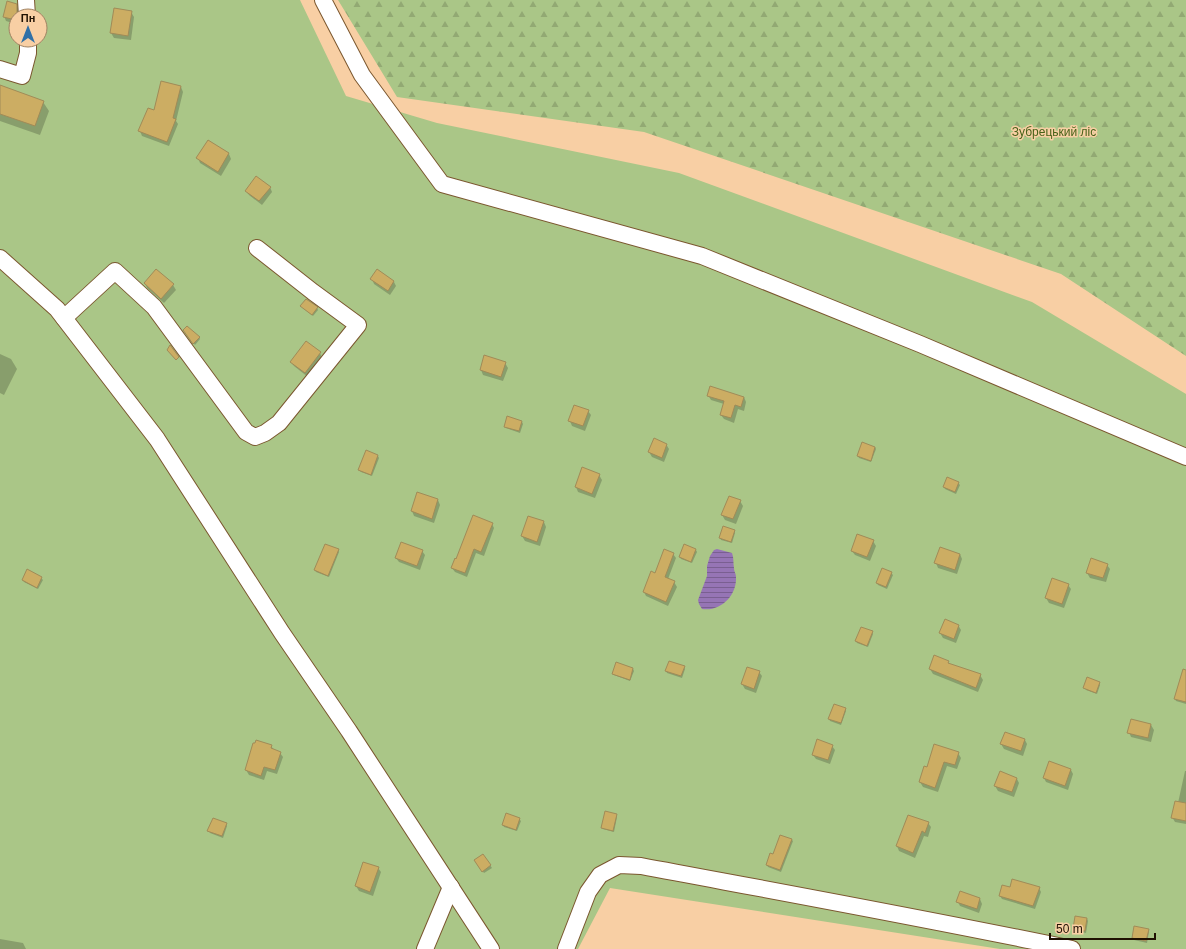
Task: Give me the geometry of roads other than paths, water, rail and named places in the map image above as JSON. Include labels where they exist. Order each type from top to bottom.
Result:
[{"type":"street","points":[[323,0],[362,76],[442,184],[702,256],[920,344],[1186,457]]},
{"type":"street","points":[[0,69],[22,76],[28,48]]},
{"type":"street","points":[[64,318],[115,271],[154,308],[246,432],[255,437],[265,433],[279,423],[358,325],[257,248]]},
{"type":"street","points":[[0,258],[57,309],[157,439],[282,633],[349,731],[491,949]]},
{"type":"street","points":[[566,949],[588,892],[600,876],[619,865],[641,866],[961,926],[1072,949]]},
{"type":"street","points":[[425,949],[451,887]]},
{"type":"park label","name":"Зубрецький ліс","points":[[1054,132]]}]
